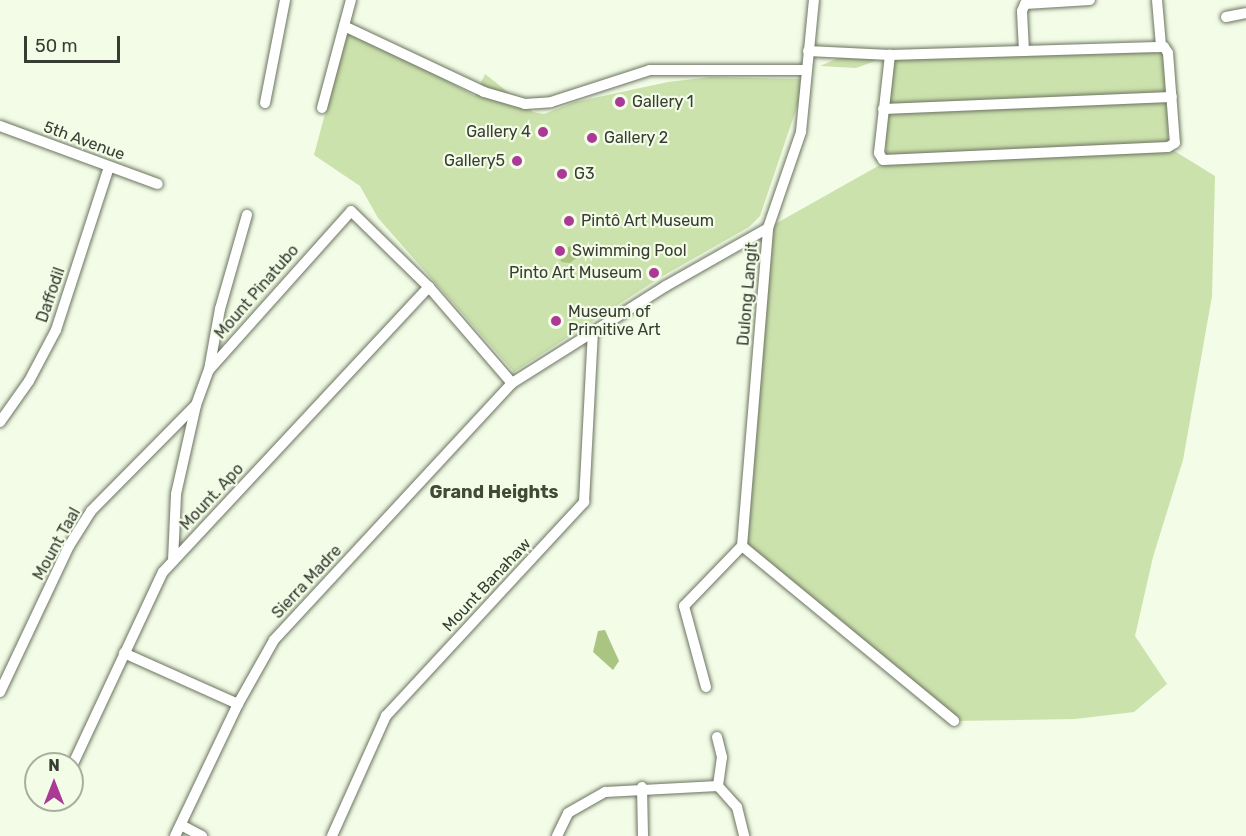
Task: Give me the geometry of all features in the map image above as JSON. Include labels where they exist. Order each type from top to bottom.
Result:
[{"type":"street","points":[[265,103],[285,0]]},
{"type":"street","points":[[322,108],[351,0]]},
{"type":"street","name":"Dulong Langit","points":[[742,546],[768,228],[801,132],[814,0]]},
{"type":"street","points":[[1024,51],[1022,12],[1025,4],[1090,0]]},
{"type":"street","points":[[890,55],[879,153],[887,161],[1168,147],[1176,139],[1168,53],[1161,46],[1157,0]]},
{"type":"street","points":[[1226,17],[1246,13]]},
{"type":"street","points":[[344,26],[484,92],[525,104],[551,102],[650,70],[807,70]]},
{"type":"street","points":[[808,51],[890,55],[1161,46]]},
{"type":"street","points":[[883,109],[1172,97]]},
{"type":"street","name":"5th Avenue","points":[[0,126],[158,184]]},
{"type":"street","name":"Daffodil","points":[[0,422],[29,381],[56,330],[109,167]]},
{"type":"street","name":"Mount Pinatubo","points":[[174,561],[176,494],[196,405],[209,370],[346,215],[356,212],[429,287]]},
{"type":"street","points":[[209,370],[220,309],[247,215]]},
{"type":"street","name":"Sierra Madre","points":[[175,836],[238,704],[274,640],[512,383],[768,228]]},
{"type":"street","points":[[429,287],[512,383]]},
{"type":"street","name":"Mount. Apo","points":[[78,752],[163,572],[429,287]]},
{"type":"street","name":"Mount Banahaw","points":[[332,836],[386,716],[584,502],[593,332]]},
{"type":"street","name":"Mount Taal","points":[[0,692],[69,546],[91,511],[196,405]]},
{"type":"street","points":[[706,687],[684,606],[742,546],[954,721]]},
{"type":"street","points":[[124,653],[238,704]]},
{"type":"street","points":[[717,737],[722,757],[718,786]]},
{"type":"street","points":[[557,836],[568,813],[605,792],[642,787],[718,786],[737,807],[744,836]]},
{"type":"street","points":[[642,787],[643,836]]},
{"type":"street","points":[[180,825],[202,836]]},
{"type":"shaded area","points":[[348,27],[475,96],[485,74],[533,112],[544,114],[575,102],[668,82],[711,77],[801,79],[799,101],[760,216],[749,227],[661,277],[514,372],[378,218],[360,186],[314,155]]},
{"type":"shaded area","points":[[1024,51],[1168,53],[1168,147],[1215,176],[1212,296],[1183,460],[1153,557],[1135,636],[1167,684],[1134,712],[1075,719],[954,721],[742,546],[768,228],[887,161],[883,109],[889,56],[856,68],[820,66],[850,53]]},
{"type":"shaded area","points":[[575,244],[581,247],[579,256],[570,263],[561,262],[560,251]]},
{"type":"shaded area","points":[[605,630],[619,661],[613,670],[593,652],[598,631]]},
{"type":"place","name":"Gallery 1","points":[[620,102]]},
{"type":"place","name":"Gallery 4","points":[[543,132]]},
{"type":"place","name":"Gallery 2","points":[[592,138]]},
{"type":"place","name":"Gallery5","points":[[517,161]]},
{"type":"place","name":"G3","points":[[562,174]]},
{"type":"place","name":"Pintô Art Museum","points":[[569,221]]},
{"type":"place","name":"Swimming Pool","points":[[560,251]]},
{"type":"place","name":"Pinto Art Museum","points":[[654,273]]},
{"type":"place","name":"Museum of Primitive Art","points":[[556,321]]},
{"type":"district","name":"Grand Heights","points":[[494,492]]}]
